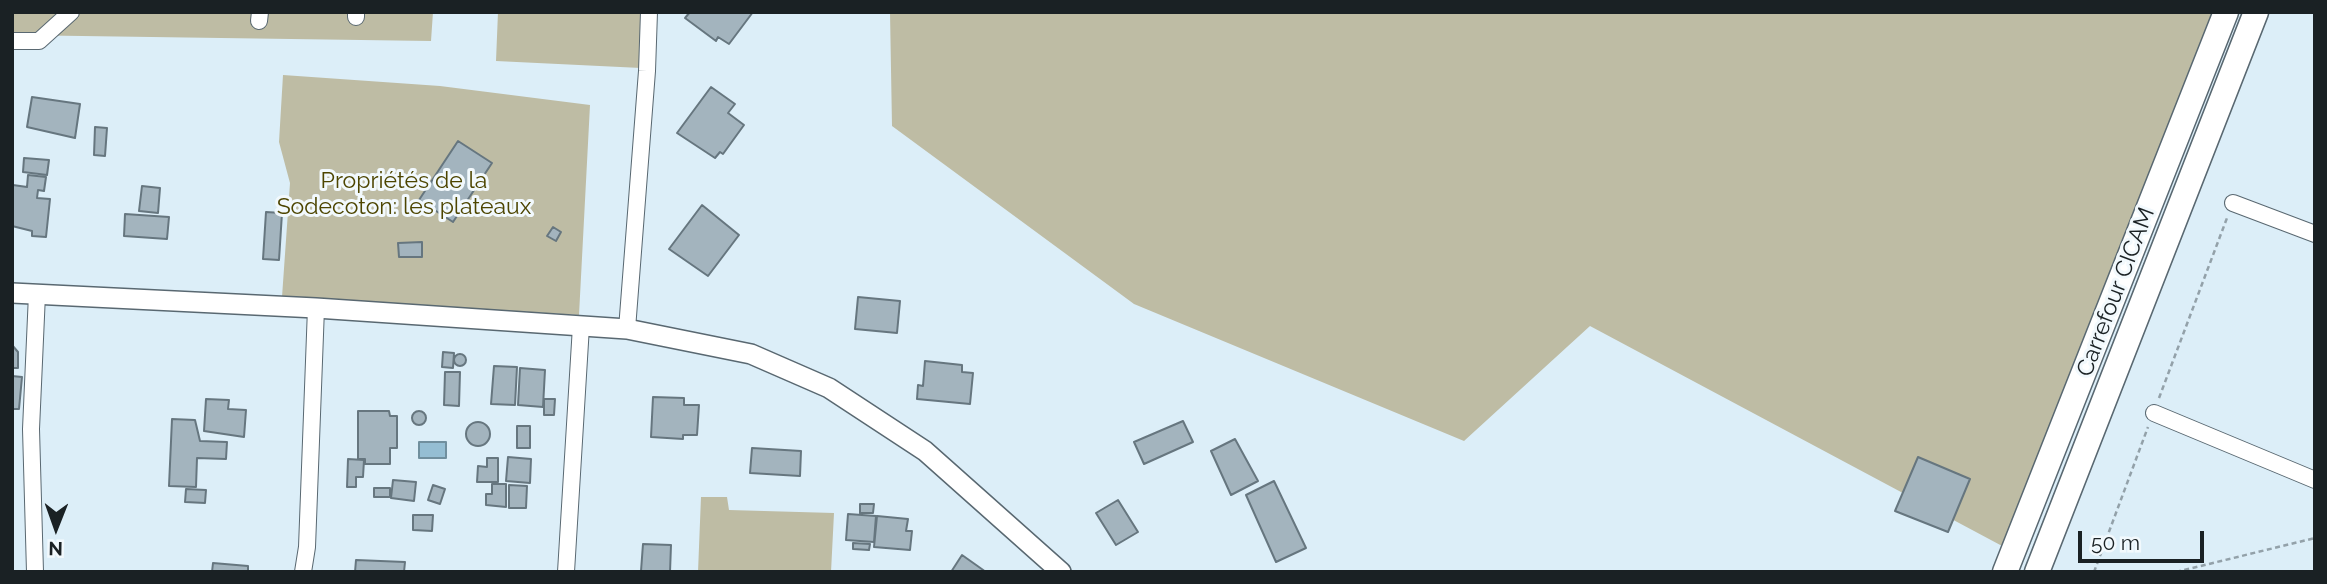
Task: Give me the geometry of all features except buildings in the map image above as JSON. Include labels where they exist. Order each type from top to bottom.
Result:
[{"type":"main road","name":"Carrefour CICAM","points":[[2005,572],[2226,12]]},
{"type":"main road","points":[[2036,572],[2256,12]]},
{"type":"street","points":[[12,41],[39,41],[71,12]]},
{"type":"street","points":[[627,329],[649,12]]},
{"type":"street","points":[[2233,203],[2315,234]]},
{"type":"street","points":[[12,293],[316,308],[627,329],[751,354],[828,387],[925,451],[1061,572]]},
{"type":"street","points":[[35,572],[31,429],[37,294]]},
{"type":"street","points":[[303,572],[308,534],[316,308]]},
{"type":"street","points":[[566,572],[581,326]]},
{"type":"street","points":[[2154,413],[2315,480]]},
{"type":"path","points":[[2094,572],[2233,203]]},
{"type":"path","points":[[2176,572],[2315,538]]},
{"type":"green space","points":[[12,12],[433,12],[431,41],[12,35]]},
{"type":"green space","points":[[498,12],[644,12],[641,68],[496,61]]},
{"type":"green space","points":[[890,12],[2234,12],[2019,555],[1590,326],[1464,441],[1134,304],[892,126]]},
{"type":"green space","name":"Propriétés de la Sodecoton: les plateaux","points":[[283,75],[440,86],[590,105],[579,315],[282,297],[290,183],[279,142]]},
{"type":"green space","points":[[701,497],[727,497],[729,510],[834,513],[831,572],[698,572]]},
{"type":"water","points":[[419,442],[446,442],[446,458],[419,458]]}]
